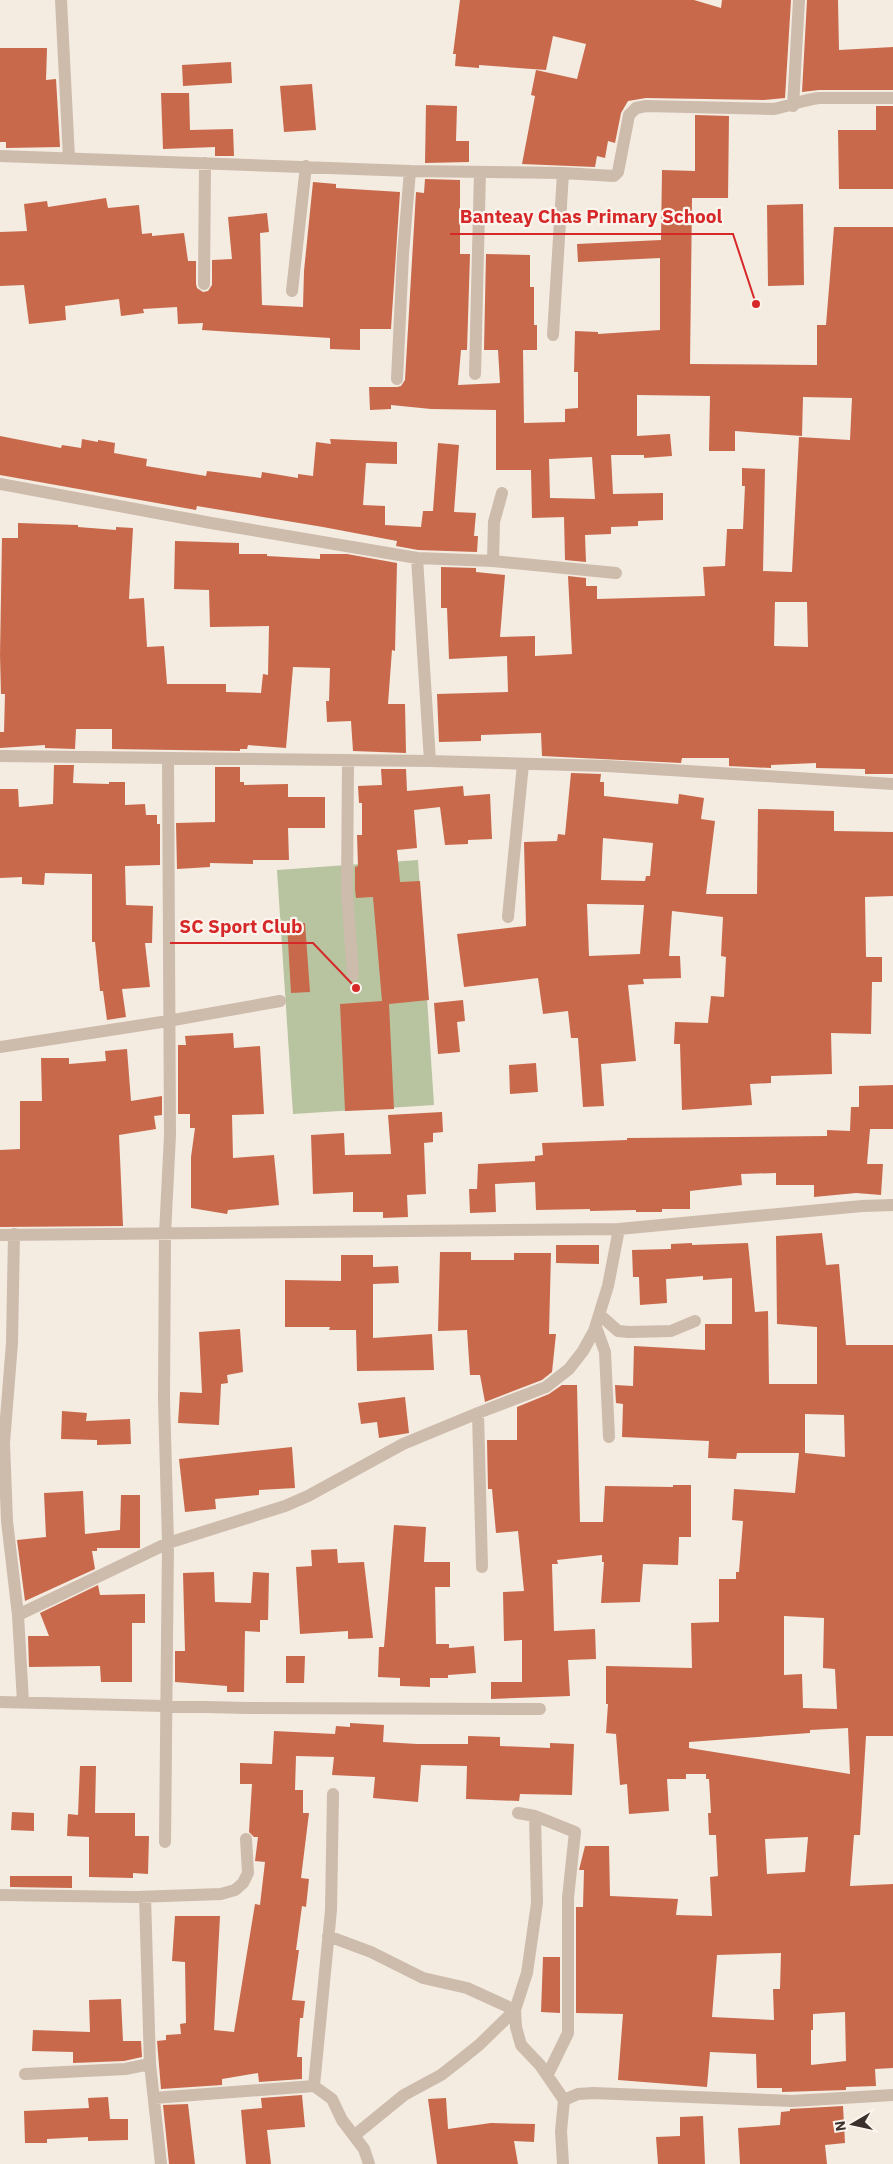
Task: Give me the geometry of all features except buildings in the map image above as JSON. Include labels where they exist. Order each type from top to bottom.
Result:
[{"type":"street","points":[[60,0],[69,158]]},
{"type":"street","points":[[793,106],[799,0]]},
{"type":"street","points":[[0,156],[410,171],[563,173],[614,176],[618,172],[629,115],[636,108],[646,106],[773,109],[793,106],[810,99],[819,98],[893,98]]},
{"type":"street","points":[[204,284],[205,163]]},
{"type":"street","points":[[292,291],[306,166]]},
{"type":"street","points":[[397,379],[403,254],[410,171]]},
{"type":"street","points":[[475,374],[480,172]]},
{"type":"street","points":[[553,335],[563,173]]},
{"type":"street","points":[[0,484],[211,523],[417,558],[493,561],[616,573]]},
{"type":"street","points":[[493,561],[494,522],[502,493]]},
{"type":"street","points":[[417,558],[430,762]]},
{"type":"street","points":[[0,756],[607,766],[893,784]]},
{"type":"street","points":[[165,1842],[168,1543],[164,1399],[165,1234],[170,1135],[168,759]]},
{"type":"street","points":[[348,762],[347,892],[353,975]]},
{"type":"street","points":[[508,917],[522,764]]},
{"type":"street","points":[[0,1047],[168,1021],[280,1001]]},
{"type":"street","points":[[0,1234],[619,1229],[862,1206],[893,1205]]},
{"type":"street","points":[[18,1615],[168,1543],[285,1506],[308,1496],[403,1444],[478,1413],[546,1388],[559,1378],[583,1351],[598,1321],[619,1229]]},
{"type":"street","points":[[14,1234],[12,1343],[4,1443],[7,1521],[18,1615],[23,1702]]},
{"type":"street","points":[[598,1321],[618,1330],[629,1332],[672,1331],[695,1321]]},
{"type":"street","points":[[598,1321],[605,1352],[609,1437]]},
{"type":"street","points":[[478,1413],[482,1567]]},
{"type":"street","points":[[0,1702],[247,1708],[540,1709]]},
{"type":"street","points":[[314,2086],[331,1910],[333,1794]]},
{"type":"street","points":[[518,1813],[535,1816],[574,1832],[568,1898],[568,2033],[548,2074]]},
{"type":"street","points":[[535,1816],[537,1903],[527,1973],[515,2010],[516,2027],[521,2045],[548,2074],[564,2100],[561,2131],[563,2164]]},
{"type":"street","points":[[0,1895],[145,1897],[221,1894],[235,1890],[243,1883],[248,1873],[246,1839]]},
{"type":"street","points":[[145,1897],[150,2064],[161,2164]]},
{"type":"street","points":[[328,1936],[371,1952],[423,1978],[467,1988],[515,2010]]},
{"type":"street","points":[[355,2135],[404,2095],[441,2075],[459,2061],[479,2045],[515,2010]]},
{"type":"street","points":[[25,2074],[125,2068],[150,2064]]},
{"type":"street","points":[[154,2098],[314,2086],[332,2099],[342,2120],[364,2149],[369,2164]]},
{"type":"street","points":[[564,2100],[578,2094],[593,2093],[792,2101],[893,2095]]},
{"type":"green space","points":[[418,860],[434,1105],[293,1114],[277,870]]},
{"type":"place","name":"Banteay Chas Primary School","points":[[756,304]]},
{"type":"place","name":"SC Sport Club","points":[[356,988]]}]
